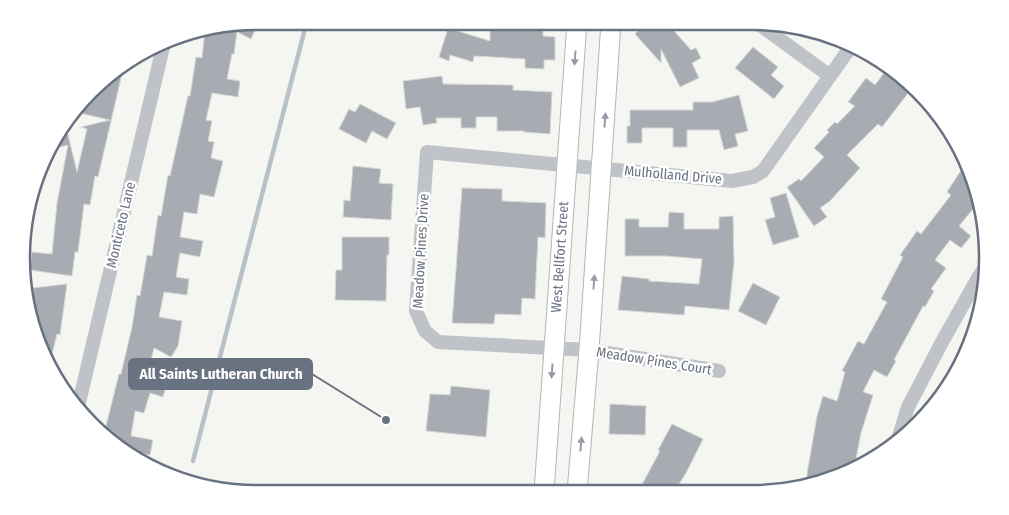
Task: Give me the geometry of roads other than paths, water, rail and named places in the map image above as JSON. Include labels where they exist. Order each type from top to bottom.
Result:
[{"type":"main road","name":"West Bellfort Street","points":[[544,485],[576,30]]},
{"type":"main road","points":[[578,485],[589,350],[611,30]]},
{"type":"street","points":[[767,30],[830,76]]},
{"type":"street","name":"Monticeto Lane","points":[[80,400],[162,51]]},
{"type":"street","name":"Mulholland Drive","points":[[427,152],[732,180],[753,177],[763,171],[848,51]]},
{"type":"street","name":"Meadow Pines Drive","points":[[427,152],[416,311],[425,331],[438,342],[589,350]]},
{"type":"street","points":[[901,430],[908,407],[978,278]]},
{"type":"street","name":"Meadow Pines Court","points":[[589,350],[720,371]]},
{"type":"waterway","points":[[193,461],[305,30]]},
{"type":"place","name":"All Saints Lutheran Church","points":[[386,420]]}]
